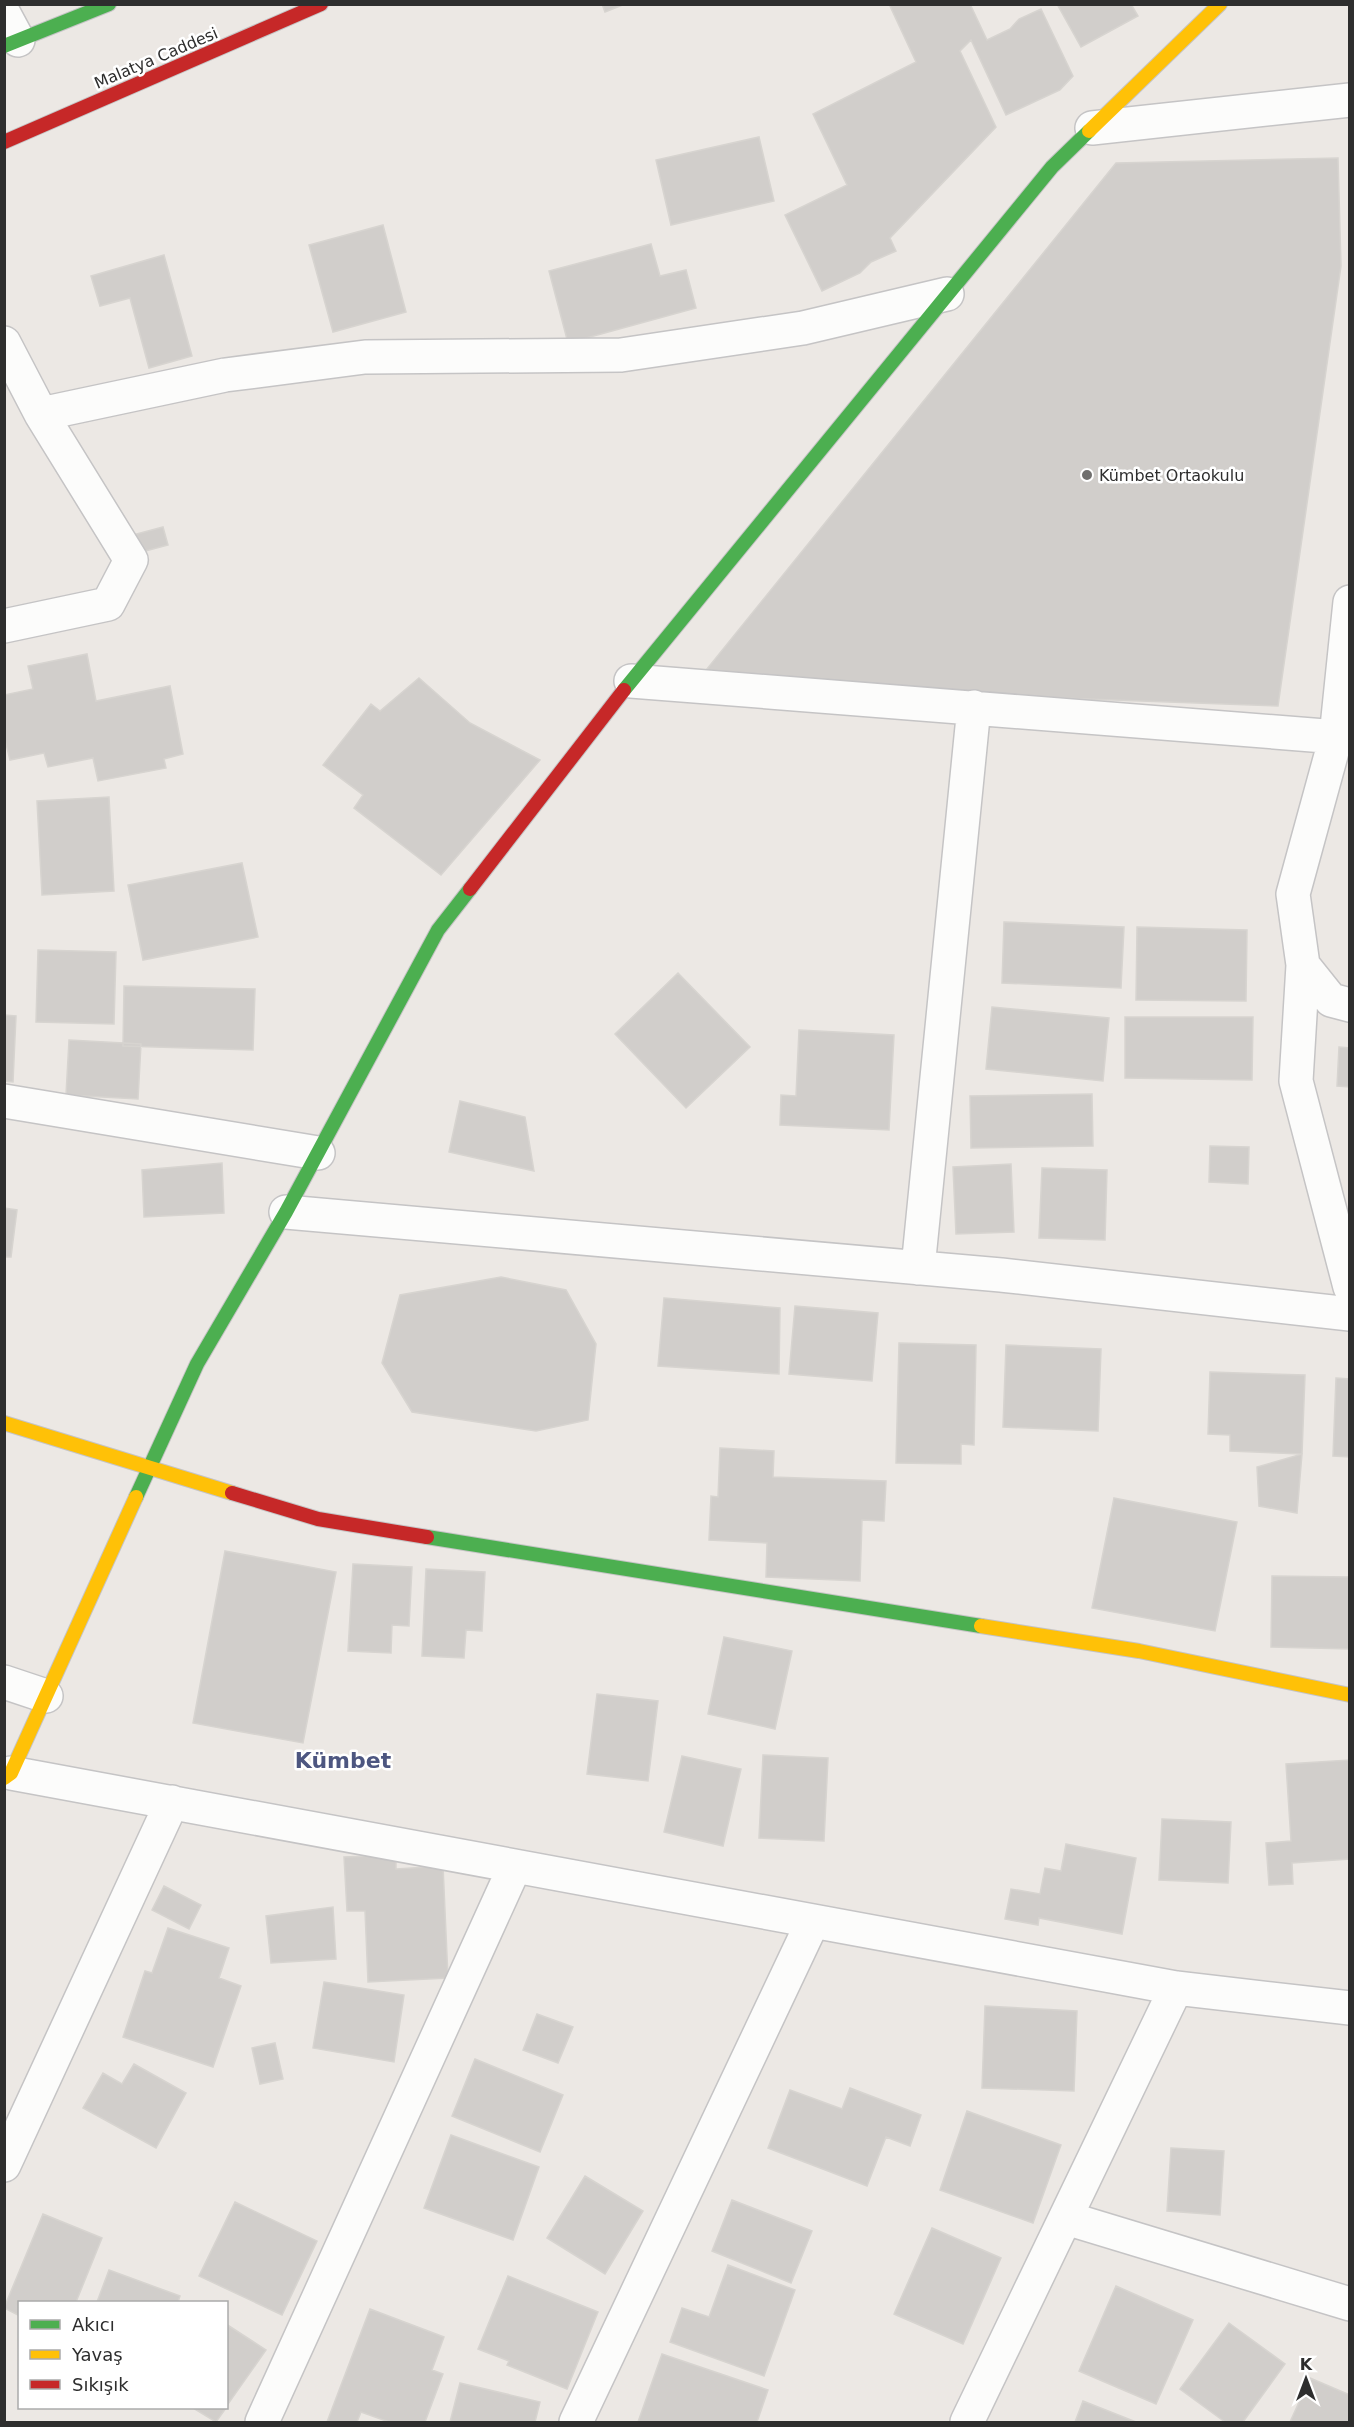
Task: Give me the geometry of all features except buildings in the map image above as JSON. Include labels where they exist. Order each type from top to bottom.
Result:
[{"type":"street","points":[[9,33],[109,4]]},
{"type":"street","name":"Malatya Caddesi","points":[[4,142],[321,4]]},
{"type":"street","points":[[1220,4],[1052,167],[631,681],[438,930],[286,1212],[197,1364],[8,1776],[172,1802],[1176,1988],[1350,2008]]},
{"type":"street","points":[[1092,128],[1350,100]]},
{"type":"street","points":[[41,414],[225,375],[365,357],[621,355],[803,328],[947,294]]},
{"type":"street","points":[[4,344],[41,414],[130,560],[108,604],[4,626]]},
{"type":"street","points":[[1350,602],[1343,738],[1293,894],[1303,965],[1296,1081],[1350,1287]]},
{"type":"street","points":[[631,681],[1343,738]]},
{"type":"street","points":[[918,1268],[974,707]]},
{"type":"street","points":[[1303,965],[1331,999],[1350,1005]]},
{"type":"street","points":[[4,1101],[318,1153]]},
{"type":"street","points":[[286,1212],[1013,1277],[1350,1314]]},
{"type":"street","points":[[4,1423],[318,1519],[1138,1651],[1350,1695]]},
{"type":"street","points":[[4,1682],[45,1696]]},
{"type":"street","points":[[4,2165],[172,1802]]},
{"type":"street","points":[[262,2422],[515,1866]]},
{"type":"street","points":[[576,2422],[813,1921]]},
{"type":"street","points":[[967,2422],[1176,1988]]},
{"type":"street","points":[[1066,2218],[1350,2304]]},
{"type":"traffic: fast","points":[[4,46],[109,4]]},
{"type":"traffic: fast","points":[[624,690],[1052,167],[1089,131]]},
{"type":"traffic: fast","points":[[136,1497],[197,1364],[286,1212],[438,930],[470,889]]},
{"type":"traffic: fast","points":[[427,1537],[981,1626]]},
{"type":"traffic: slow","points":[[1089,131],[1220,4]]},
{"type":"traffic: slow","points":[[4,1423],[232,1493]]},
{"type":"traffic: slow","points":[[4,1778],[11,1773],[136,1497]]},
{"type":"traffic: slow","points":[[981,1626],[1139,1651],[1350,1695]]},
{"type":"traffic: jam","points":[[4,142],[321,4]]},
{"type":"traffic: jam","points":[[470,889],[624,690]]},
{"type":"traffic: jam","points":[[232,1493],[318,1519],[427,1537]]},
{"type":"place","name":"Kümbet Ortaokulu","points":[[1087,475]]},
{"type":"district","name":"Kümbet","points":[[343,1760]]}]
